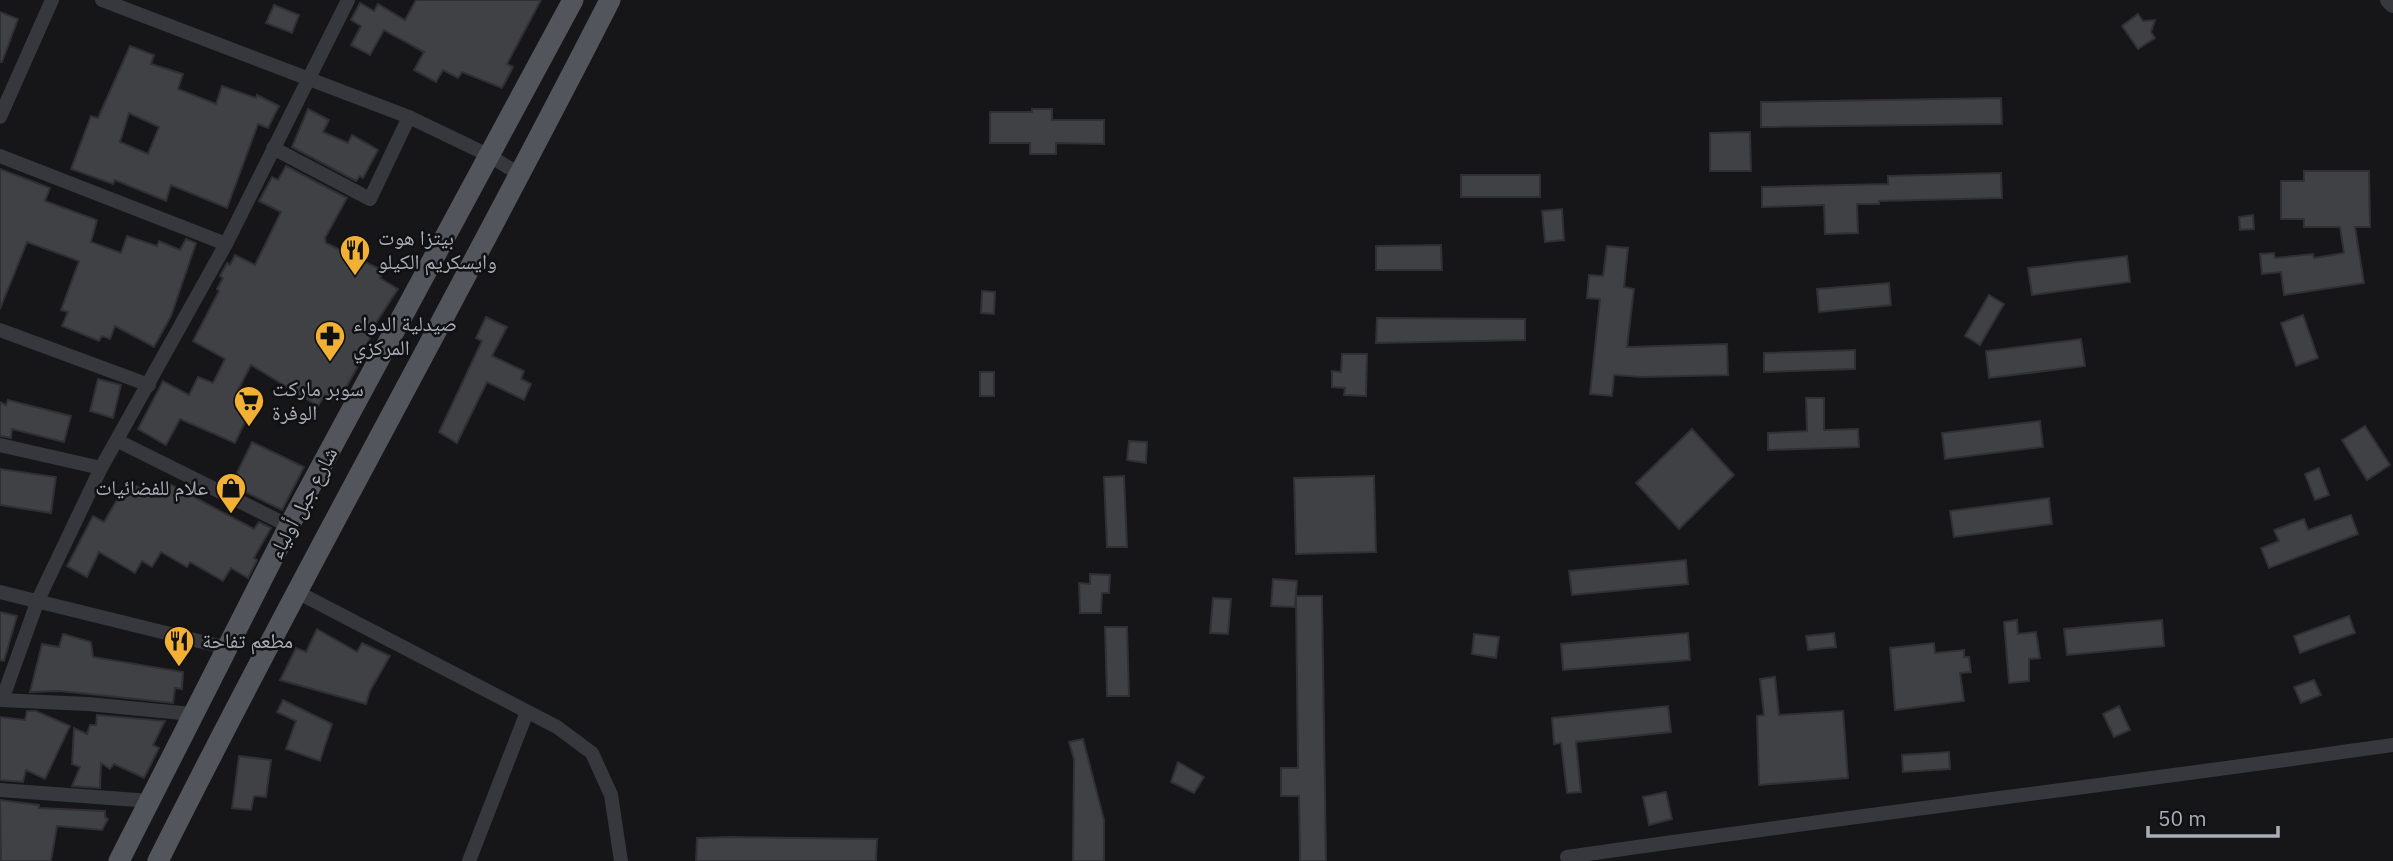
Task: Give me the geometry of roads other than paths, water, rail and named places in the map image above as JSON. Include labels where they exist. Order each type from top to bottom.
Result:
[{"type":"main road","name":"شارع جبل أولياء","points":[[119,861],[289,526],[573,0]]},
{"type":"main road","name":"شارع جبل أولياء","points":[[159,861],[297,592],[521,175],[610,0]]},
{"type":"street","points":[[0,117],[52,0]]},
{"type":"street","points":[[103,0],[409,117],[488,155],[521,175]]},
{"type":"street","points":[[192,714],[88,704],[1,700],[38,600],[101,468],[226,244],[348,0]]},
{"type":"street","points":[[2389,0],[2393,4]]},
{"type":"street","points":[[273,149],[370,199],[409,117]]},
{"type":"street","points":[[0,156],[226,244]]},
{"type":"street","points":[[0,330],[149,385]]},
{"type":"street","points":[[118,441],[289,526]]},
{"type":"street","points":[[0,445],[101,468]]},
{"type":"street","points":[[0,592],[227,648]]},
{"type":"street","points":[[297,592],[557,727],[592,753],[611,794],[621,861]]},
{"type":"street","points":[[469,861],[527,712]]},
{"type":"street","points":[[1567,858],[1841,817],[2165,777],[2393,745]]},
{"type":"street","points":[[0,790],[150,801]]},
{"type":"place","name":"بيتزا هوت وايسكريم الكيلو","points":[[355,277]]},
{"type":"place","name":"صيدلية الدواء المركزي","points":[[330,363]]},
{"type":"place","name":"سوبر ماركت الوفرة","points":[[249,428]]},
{"type":"place","name":"علام للفضائيات","points":[[231,515]]},
{"type":"place","name":"مطعم تفاحة","points":[[179,668]]}]
